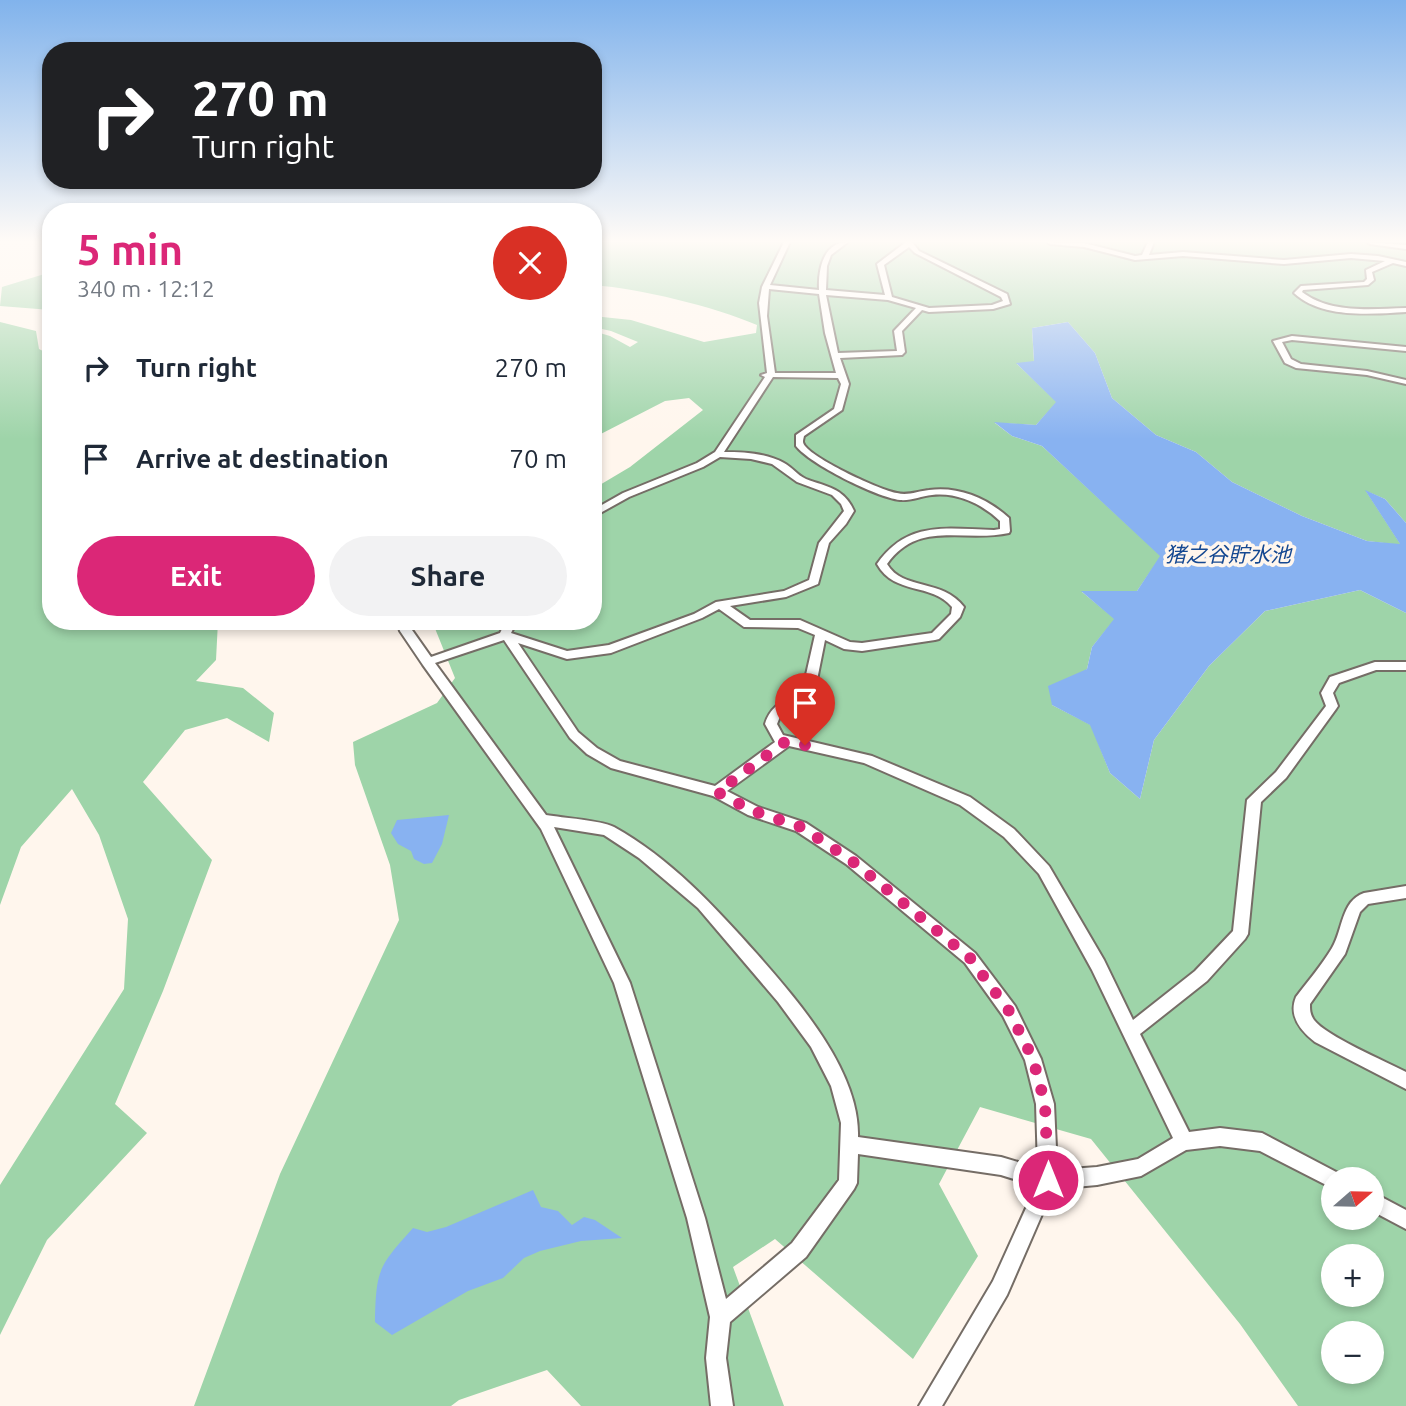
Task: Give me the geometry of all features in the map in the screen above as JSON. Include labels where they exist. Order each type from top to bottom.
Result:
[{"type":"street","points":[[602,509],[626,495],[700,465],[718,454],[767,375],[761,308]]},
{"type":"street","points":[[720,604],[748,624],[800,624],[848,646],[862,647],[935,636],[956,615],[958,607],[954,599],[950,595],[919,588],[889,575],[882,564],[886,556],[905,540],[920,534],[994,533],[1005,531],[1007,527],[1005,520],[991,506],[947,492],[901,498],[886,494],[801,448],[798,439],[800,435],[838,410],[845,384],[835,356],[825,308]]},
{"type":"street","points":[[835,356],[899,354],[898,331],[920,308],[948,308]]},
{"type":"street","points":[[1340,308],[1370,311],[1406,310]]},
{"type":"street","points":[[1406,349],[1292,338],[1277,341],[1288,361],[1299,366],[1357,372],[1406,382]]},
{"type":"street","points":[[767,375],[841,376]]},
{"type":"street","points":[[428,662],[506,635],[567,655],[587,654],[611,649],[698,616],[720,604],[786,594],[808,587],[814,582],[821,550],[832,531],[841,526],[849,511],[848,505],[828,488],[799,480],[783,467],[768,460],[718,454]]},
{"type":"street","points":[[405,630],[541,820],[576,884],[622,983],[696,1217],[720,1317],[716,1358],[722,1406]]},
{"type":"street","points":[[505,630],[506,635],[574,735],[592,751],[616,765],[717,792],[753,811],[801,827],[851,860],[970,958],[1009,1011],[1033,1059],[1045,1104],[1048,1180],[1000,1288],[930,1406]]},
{"type":"street","points":[[821,633],[808,690],[773,716],[771,724],[774,733],[785,742],[836,751],[879,764],[965,801],[1009,833],[1044,870],[1062,901],[1098,965],[1184,1141]]},
{"type":"street","points":[[1129,1032],[1202,976],[1240,934],[1254,800],[1281,775],[1332,706],[1327,693],[1334,680],[1375,666],[1406,666]]},
{"type":"street","points":[[717,792],[785,742]]},
{"type":"street","points":[[541,820],[607,831],[644,854],[703,904],[750,955],[817,1042],[839,1084],[850,1123],[848,1183],[799,1250],[720,1317]]},
{"type":"street","points":[[1406,892],[1364,898],[1353,909],[1339,949],[1302,1002],[1303,1015],[1310,1027],[1321,1037],[1406,1081]]},
{"type":"street","points":[[848,1143],[1000,1166],[1048,1180],[1097,1176],[1141,1167],[1184,1141],[1220,1137],[1262,1142],[1321,1173]]},
{"type":"street","points":[[1384,1208],[1406,1220]]},
{"type":"green space","points":[[706,308],[1406,308],[1406,523],[1385,499],[1366,491],[1401,545],[1367,541],[1302,516],[1232,482],[1196,452],[1156,435],[1112,398],[1095,353],[1068,322],[1032,328],[1034,362],[1017,364],[1057,402],[1036,425],[995,423],[1012,436],[1042,446],[1161,556],[1137,591],[1082,592],[1115,619],[1092,647],[1087,669],[1052,705],[1091,725],[1110,773],[1140,799],[1154,740],[1209,666],[1265,611],[1360,590],[1406,613],[1406,1406],[1298,1406],[1240,1324],[1091,1139],[980,1107],[939,1184],[978,1256],[913,1359],[775,1239],[733,1267],[784,1406],[581,1406],[547,1370],[459,1400],[451,1406],[194,1406],[280,1174],[399,920],[390,865],[355,765],[353,742],[437,703],[455,678],[436,630],[602,630],[602,484],[630,467],[703,410],[689,398],[665,401],[602,433],[602,334],[630,347],[638,342],[602,329],[602,317],[631,320],[704,342],[756,333],[757,325]]},
{"type":"green space","points":[[0,322],[36,331],[39,349],[42,350],[42,630],[218,630],[216,660],[196,681],[243,688],[274,713],[269,742],[227,718],[185,730],[143,782],[212,860],[163,991],[115,1104],[147,1133],[47,1240],[0,1335],[0,1185],[124,989],[128,919],[99,835],[72,789],[21,847],[0,905]]},
{"type":"water","name":"猪之谷貯水池","points":[[1068,322],[1095,353],[1112,398],[1156,435],[1196,452],[1232,482],[1302,516],[1367,541],[1400,544],[1365,490],[1385,499],[1406,523],[1406,613],[1360,590],[1265,611],[1209,666],[1154,740],[1140,799],[1110,773],[1090,725],[1052,705],[1048,686],[1087,669],[1092,647],[1114,619],[1081,591],[1137,591],[1160,556],[1042,446],[1012,436],[994,422],[1036,425],[1056,402],[1016,363],[1034,361],[1032,328]]},
{"type":"water","points":[[449,815],[442,844],[432,863],[424,864],[414,859],[411,851],[398,844],[391,833],[397,820]]},
{"type":"water","points":[[533,1190],[541,1207],[558,1211],[572,1225],[584,1217],[595,1220],[622,1238],[581,1241],[540,1251],[524,1258],[503,1278],[468,1291],[392,1335],[375,1322],[378,1279],[382,1269],[386,1260],[413,1228],[427,1232],[446,1227]]},
{"type":"route","points":[[805,745],[785,742],[717,792],[753,811],[801,827],[851,860],[899,897],[970,958],[1009,1011],[1033,1059],[1045,1104],[1048,1180]]}]
